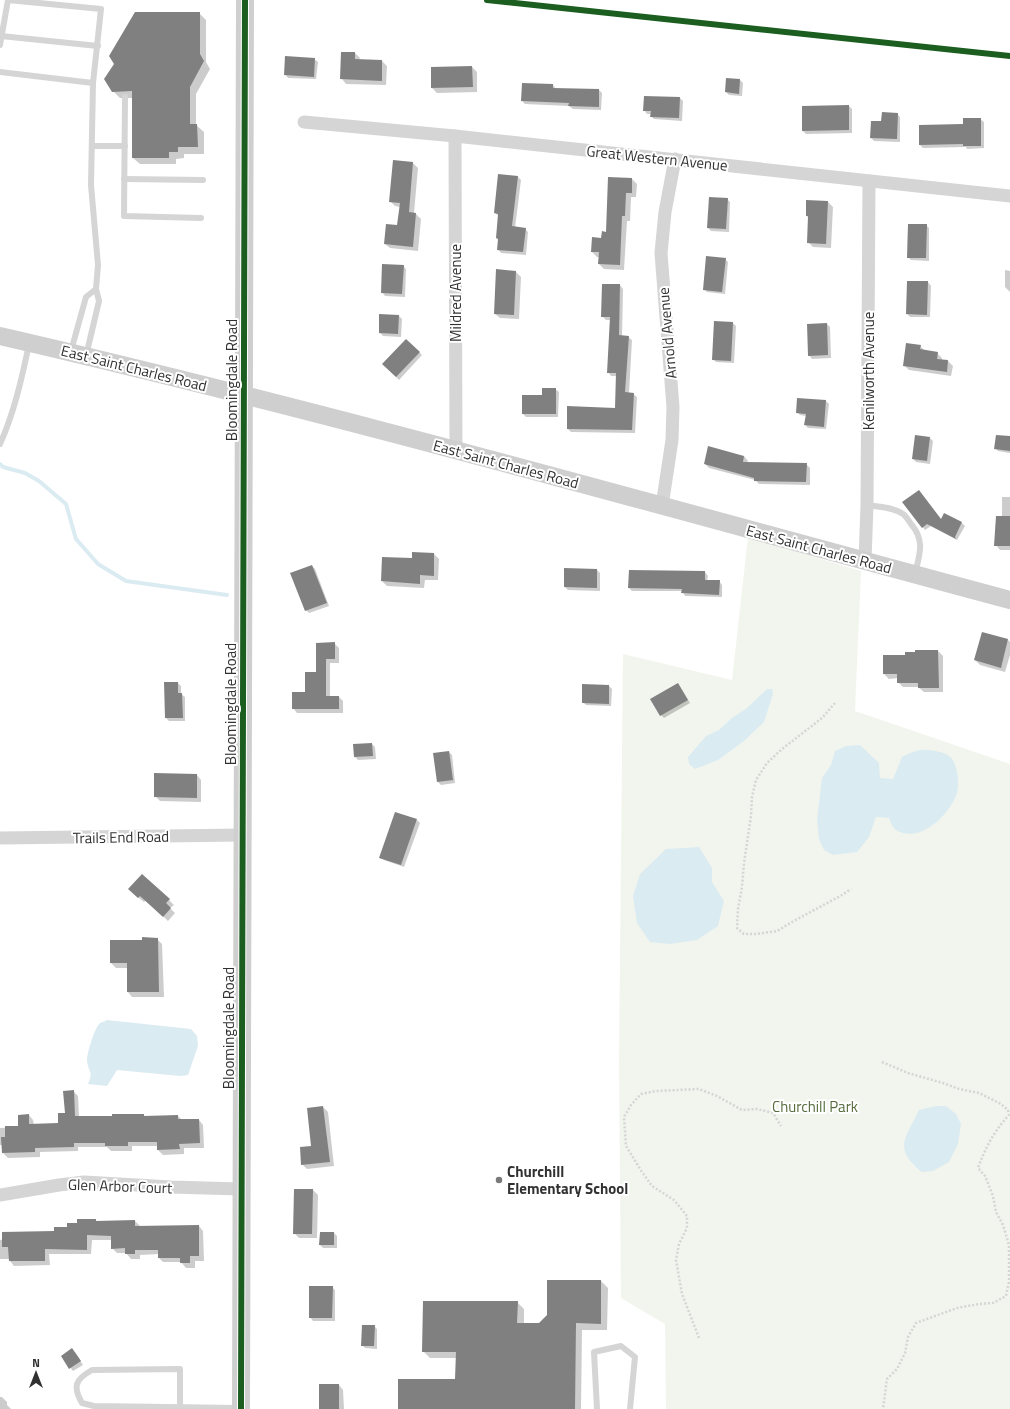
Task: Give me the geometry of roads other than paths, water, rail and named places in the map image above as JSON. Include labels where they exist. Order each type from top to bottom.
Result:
[{"type":"street","name":"Bloomingdale Road","points":[[241,1408],[240,1189],[243,835],[245,0]]},
{"type":"street","name":"Great Western Avenue","points":[[304,122],[675,159],[1010,196]]},
{"type":"street","name":"Mildred Avenue","points":[[455,136],[456,450]]},
{"type":"street","name":"Arnold Avenue","points":[[662,506],[672,440],[673,407],[661,253],[665,212],[675,159]]},
{"type":"street","name":"Kenilworth Avenue","points":[[865,561],[867,505],[869,181]]},
{"type":"street","name":"East Saint Charles Road","points":[[0,336],[78,354],[456,450],[1010,600]]},
{"type":"street","name":"Trails End Road","points":[[0,838],[243,835]]},
{"type":"street","name":"Glen Arbor Court","points":[[0,1195],[84,1182],[171,1188],[240,1189]]},
{"type":"lane","points":[[0,44],[8,0],[101,9],[93,83],[90,185],[98,264],[96,289],[99,301],[78,354]]},
{"type":"lane","points":[[1,36],[98,46]]},
{"type":"lane","points":[[0,72],[93,83]]},
{"type":"lane","points":[[125,97],[124,216],[201,218]]},
{"type":"lane","points":[[92,146],[125,146]]},
{"type":"lane","points":[[124,179],[203,180]]},
{"type":"lane","points":[[78,354],[86,297],[96,289]]},
{"type":"lane","points":[[0,444],[15,403],[29,343]]},
{"type":"lane","points":[[867,505],[888,508],[903,514],[913,526],[920,538],[920,554],[915,574]]},
{"type":"lane","points":[[597,1409],[594,1352],[621,1346],[635,1357],[630,1409]]},
{"type":"lane","points":[[180,1407],[180,1369],[92,1370],[81,1377],[77,1384],[77,1396],[82,1403],[94,1406],[241,1408]]},
{"type":"waterway","points":[[0,464],[3,467],[25,473],[39,481],[66,504],[76,539],[98,564],[126,581],[227,595]]},
{"type":"place","name":"Churchill Elementary School","points":[[499,1180]]},
{"type":"park label","name":"Churchill Park","points":[[815,1106]]}]
